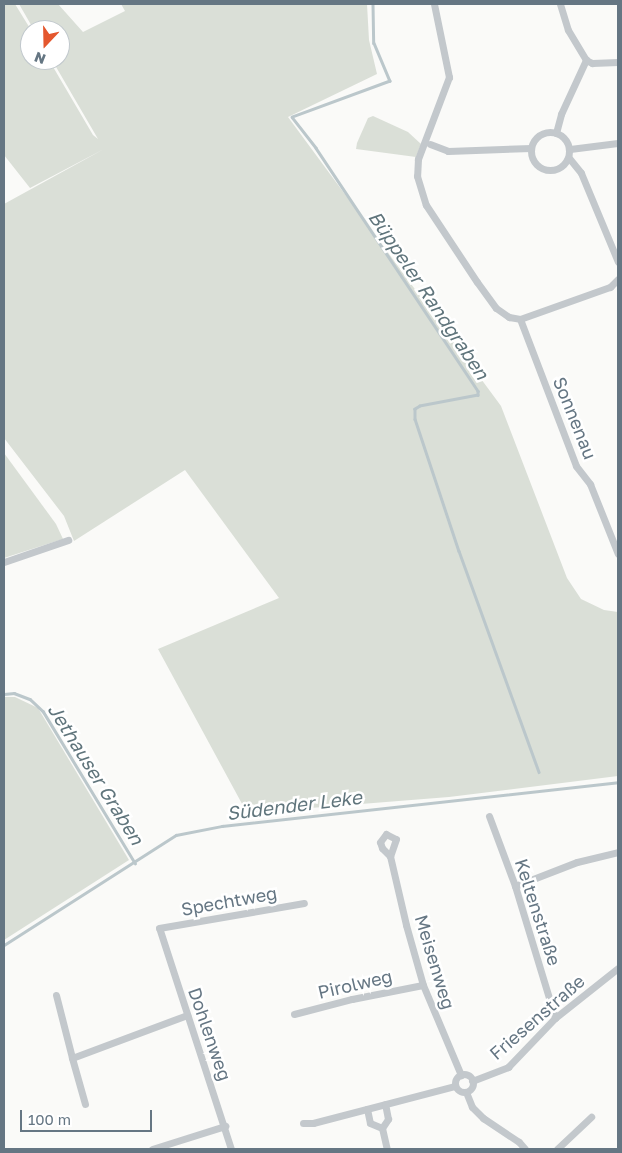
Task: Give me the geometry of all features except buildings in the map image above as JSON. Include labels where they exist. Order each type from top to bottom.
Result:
[{"type":"street","points":[[434,4],[449,77],[418,159],[417,176],[426,205],[477,282],[496,308],[509,317],[520,319],[610,287],[618,279]]},
{"type":"street","points":[[560,4],[568,30],[586,60],[592,64],[618,62]]},
{"type":"street","points":[[556,133],[561,114],[586,60]]},
{"type":"street","points":[[556,133],[567,142],[570,149],[569,158],[563,166],[555,171],[545,170],[537,166],[532,158],[531,148],[540,135],[556,133]]},
{"type":"street","points":[[570,149],[618,142]]},
{"type":"street","points":[[430,144],[448,151],[531,148]]},
{"type":"street","points":[[569,158],[581,173],[618,262]]},
{"type":"street","name":"Sonnenau","points":[[520,319],[576,466],[590,484],[618,554]]},
{"type":"street","points":[[4,562],[68,540]]},
{"type":"street","name":"Keltenstraße","points":[[489,816],[515,886],[555,1018]]},
{"type":"street","points":[[515,886],[577,862],[618,852]]},
{"type":"street","name":"Meisenweg","points":[[390,856],[406,925],[423,985],[461,1075]]},
{"type":"street","name":"Spechtweg","points":[[159,928],[304,904]]},
{"type":"street","name":"Dohlenweg","points":[[159,928],[231,1149]]},
{"type":"street","name":"Friesenstraße","points":[[472,1081],[508,1068],[555,1018],[618,968]]},
{"type":"street","name":"Pirolweg","points":[[294,1014],[352,999],[423,985]]},
{"type":"street","points":[[56,995],[85,1104]]},
{"type":"street","points":[[72,1058],[187,1015]]},
{"type":"street","points":[[461,1075],[467,1075],[472,1081],[472,1088],[466,1092],[459,1091],[455,1086],[456,1079],[461,1075]]},
{"type":"street","points":[[303,1123],[313,1123],[455,1086]]},
{"type":"street","points":[[466,1092],[472,1107],[483,1118],[519,1142],[525,1149]]},
{"type":"street","points":[[385,1104],[388,1119],[382,1128],[387,1149]]},
{"type":"street","points":[[367,1109],[370,1123],[382,1128]]},
{"type":"street","points":[[557,1149],[591,1117]]},
{"type":"street","points":[[152,1149],[225,1126]]},
{"type":"shaded area","points":[[4,4],[15,4],[25,20],[20,20],[20,70],[55,70],[93,135],[98,139],[58,70],[70,70],[70,20],[28,20],[19,4],[58,4],[83,32],[125,11],[121,4],[367,4],[369,40],[377,74],[288,117],[501,406],[567,578],[581,599],[604,610],[618,612],[618,776],[449,797],[247,813],[158,649],[279,598],[185,470],[74,541],[64,516],[4,438],[4,204],[104,149],[30,188],[4,155]]},
{"type":"shaded area","points":[[373,116],[408,132],[421,144],[416,157],[356,149],[368,118]]},
{"type":"shaded area","points":[[4,453],[56,524],[63,539],[4,558]]},
{"type":"shaded area","points":[[4,697],[15,697],[38,708],[129,860],[4,940]]},
{"type":"waterway","name":"Büppeler Randgraben","points":[[373,4],[374,43],[390,81],[292,117],[316,148],[478,391],[478,395],[420,406],[415,409],[415,419],[459,551],[539,772]]},
{"type":"waterway","name":"Jethauser Graben","points":[[4,694],[14,693],[30,699],[43,711],[135,863]]},
{"type":"waterway","name":"Südender Leke","points":[[4,945],[176,835],[222,826],[618,782]]}]
